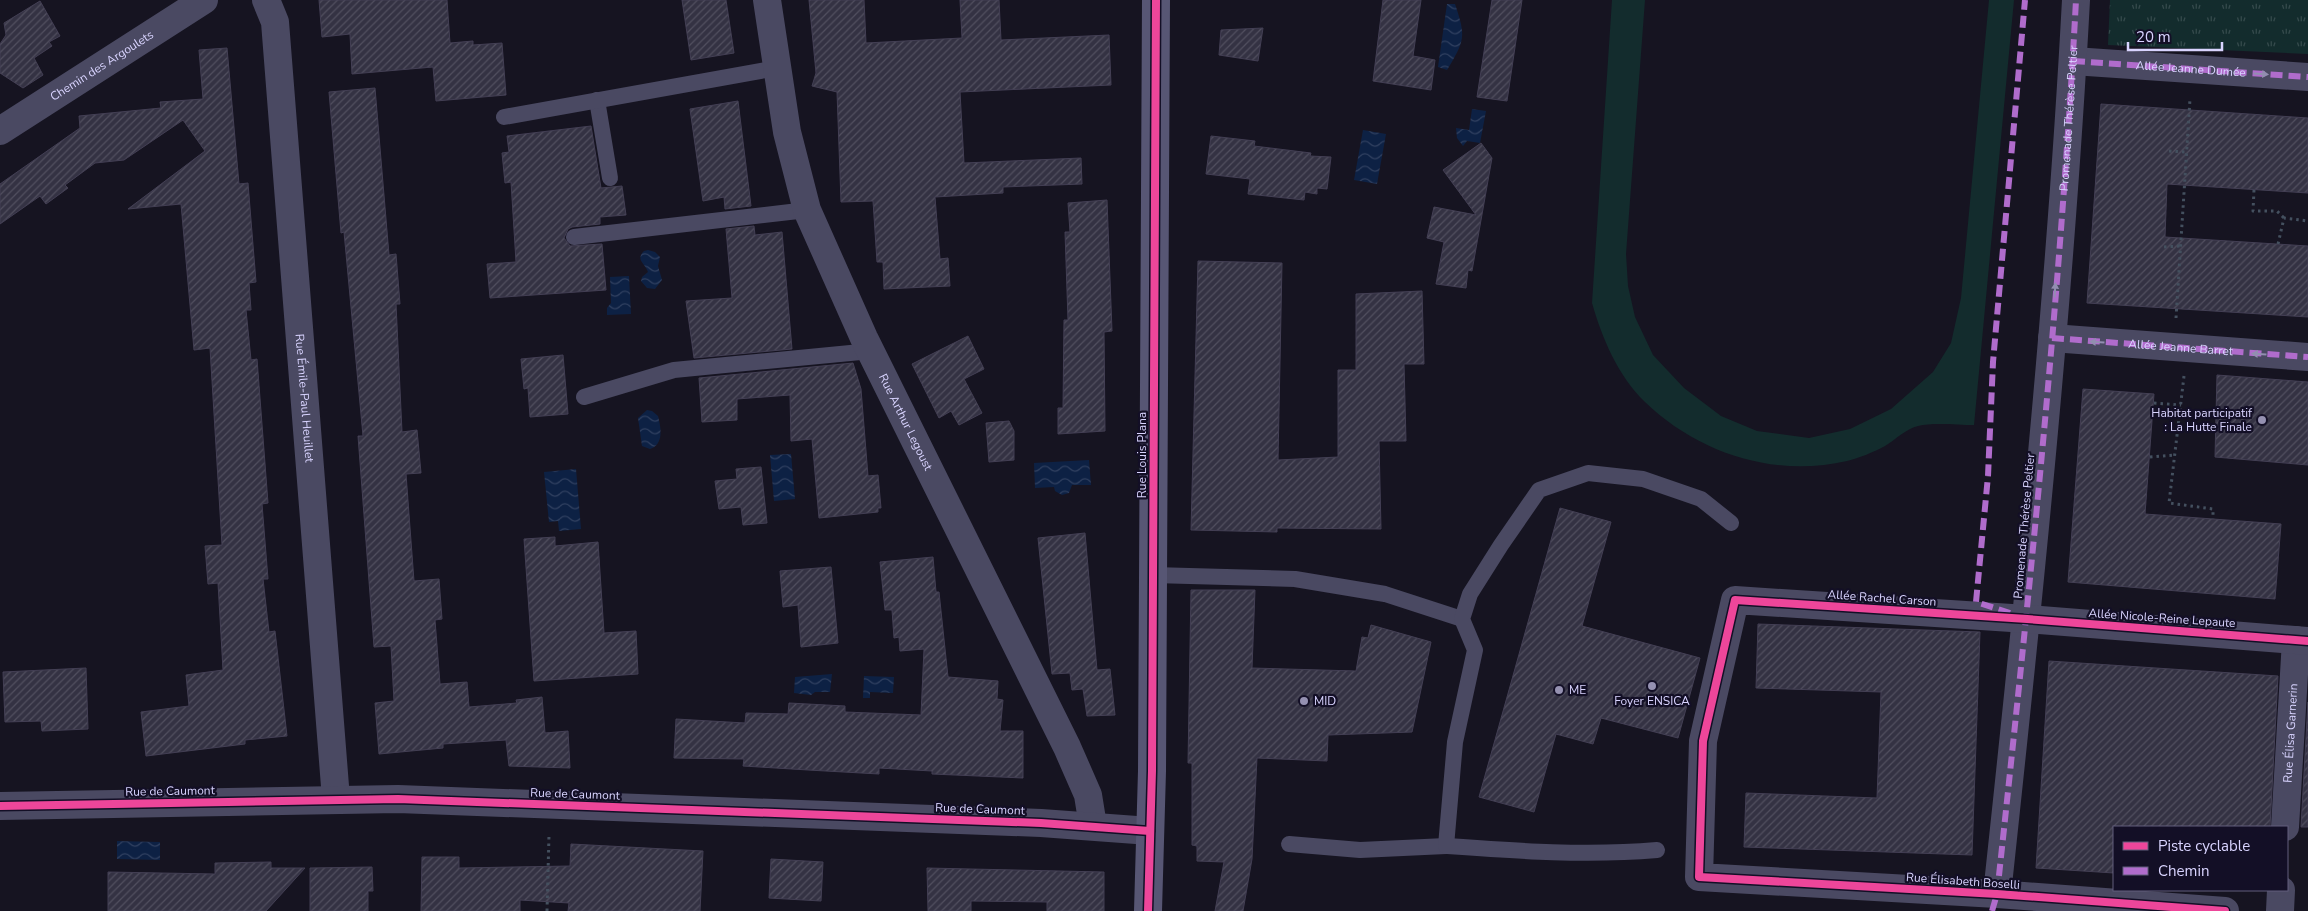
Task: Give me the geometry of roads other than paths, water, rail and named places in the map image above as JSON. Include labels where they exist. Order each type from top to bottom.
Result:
[{"type":"street","name":"Chemin des Argoulets","points":[[0,131],[204,0]]},
{"type":"street","name":"Rue Émile-Paul Heuillet","points":[[266,0],[275,22],[336,799]]},
{"type":"street","name":"Rue Arthur Legoust","points":[[767,0],[787,132],[807,210],[871,351],[1068,747],[1088,795],[1093,826]]},
{"type":"street","name":"Rue Louis Plana","points":[[1148,911],[1153,575],[1156,0]]},
{"type":"street","name":"Promenade Thérèse Peltier","points":[[1997,894],[2027,619],[2052,338],[2076,0]]},
{"type":"street","name":"Allée Jeanne Dumée","points":[[2073,60],[2308,77]]},
{"type":"street","name":"Allée Jeanne Barret","points":[[2052,338],[2308,358]]},
{"type":"street","name":"Allée Rachel Carson","points":[[1698,877],[1703,741],[1735,600],[2027,619]]},
{"type":"street","name":"Allée Nicole-Reine Lepaute","points":[[2027,619],[2302,640]]},
{"type":"street","name":"Rue Élisa Garnerin","points":[[2285,826],[2302,640]]},
{"type":"street","name":"Rue de Caumont","points":[[0,806],[398,799],[1041,822],[1150,831]]},
{"type":"street","name":"Rue Élisabeth Boselli","points":[[1698,877],[1997,894],[2225,911]]},
{"type":"street","points":[[2280,911],[2281,891]]},
{"type":"lane","points":[[504,117],[777,68]]},
{"type":"lane","points":[[597,100],[610,178]]},
{"type":"lane","points":[[574,237],[807,210]]},
{"type":"lane","points":[[584,397],[674,370],[871,351]]},
{"type":"lane","points":[[1446,846],[1455,742],[1475,650],[1462,619],[1470,594],[1539,490],[1588,473],[1643,479],[1701,499],[1731,524]]},
{"type":"lane","points":[[1153,575],[1295,579],[1385,594],[1462,619]]},
{"type":"lane","points":[[1289,844],[1360,850],[1446,846],[1519,851],[1613,854],[1657,850]]},
{"type":"water","points":[[1447,4],[1455,4],[1461,24],[1462,38],[1447,70],[1438,67]]},
{"type":"water","points":[[1472,109],[1486,111],[1480,143],[1467,141],[1463,146],[1457,138],[1456,128],[1469,130]]},
{"type":"water","points":[[1363,130],[1386,134],[1377,184],[1354,180]]},
{"type":"water","points":[[644,251],[655,252],[660,257],[658,266],[662,280],[655,289],[647,288],[641,281],[642,277],[648,272],[640,257]]},
{"type":"water","points":[[629,276],[631,314],[607,315],[607,308],[611,303],[610,277]]},
{"type":"water","points":[[647,410],[652,411],[658,416],[660,430],[658,443],[650,449],[642,446],[638,418]]},
{"type":"water","points":[[791,454],[795,499],[774,501],[770,455]]},
{"type":"water","points":[[1089,460],[1091,485],[1072,485],[1069,493],[1062,495],[1055,491],[1054,487],[1035,488],[1034,463]]},
{"type":"water","points":[[576,469],[581,529],[559,531],[558,521],[549,522],[544,472]]},
{"type":"water","points":[[832,674],[830,692],[815,692],[811,695],[794,693],[795,677]]},
{"type":"water","points":[[864,676],[894,677],[893,693],[870,692],[870,698],[863,698]]},
{"type":"water","points":[[117,841],[160,842],[160,860],[117,859]]},
{"type":"place","name":"Habitat participatif : La Hutte Finale","points":[[2262,420]]},
{"type":"place","name":"Foyer ENSICA","points":[[1652,686]]},
{"type":"place","name":"ME","points":[[1559,690]]},
{"type":"place","name":"MID","points":[[1304,701]]}]
